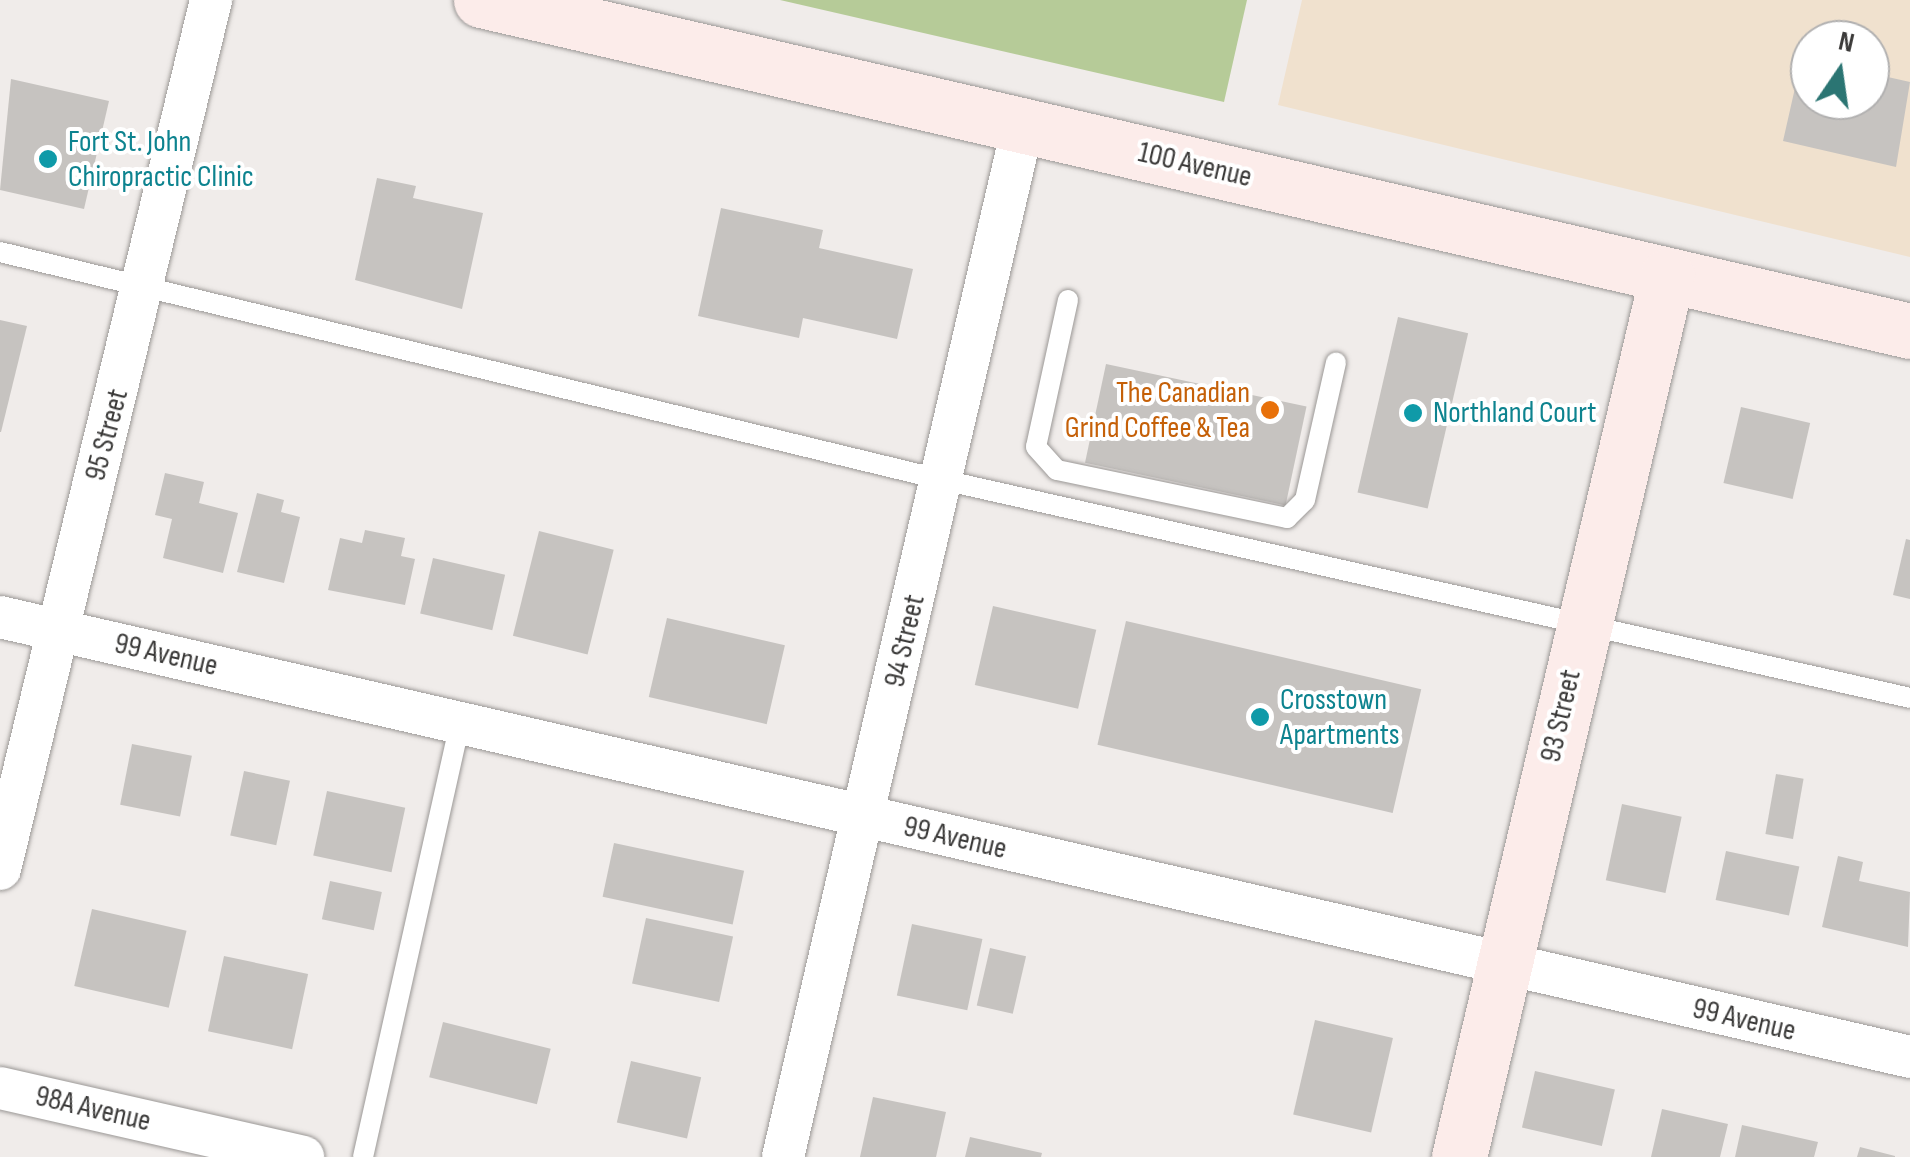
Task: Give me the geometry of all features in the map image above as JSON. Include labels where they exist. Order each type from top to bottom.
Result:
[{"type":"main road","name":"100 Avenue","points":[[480,0],[1910,331]]},
{"type":"main road","name":"93 Street","points":[[1459,1157],[1666,276]]},
{"type":"street","name":"95 Street","points":[[0,869],[56,630],[146,287],[212,0]]},
{"type":"street","name":"94 Street","points":[[783,1157],[1023,125]]},
{"type":"street","name":"99 Avenue","points":[[0,617],[1910,1057]]},
{"type":"street","name":"98A Avenue","points":[[0,1088],[304,1157]]},
{"type":"lane","points":[[0,252],[943,480],[1583,621],[1910,698]]},
{"type":"lane","points":[[1068,300],[1036,447],[1057,470],[1287,518],[1305,500],[1336,362]]},
{"type":"lane","points":[[362,1157],[460,724]]},
{"type":"shaded area","points":[[1302,0],[1910,0],[1910,257],[1278,105]]},
{"type":"green space","points":[[780,0],[1247,0],[1224,102]]},
{"type":"building","points":[[1890,78],[1910,82],[1896,167],[1783,141],[1790,110],[1790,120],[1890,120]]},
{"type":"building","name":"Fort St. John Chiropractic Clinic","points":[[11,79],[109,101],[84,209],[0,190]]},
{"type":"building","points":[[377,178],[416,186],[413,198],[483,213],[462,309],[355,280]]},
{"type":"building","points":[[721,208],[823,230],[819,248],[913,269],[897,339],[803,318],[799,338],[698,316]]},
{"type":"building","name":"Northland Court","points":[[1398,317],[1468,333],[1428,509],[1358,492]]},
{"type":"building","points":[[0,320],[27,326],[1,432],[0,432]]},
{"type":"building","points":[[1106,364],[1307,407],[1286,505],[1085,463]]},
{"type":"building","points":[[1741,407],[1810,423],[1793,499],[1723,483]]},
{"type":"building","points":[[165,473],[204,482],[199,503],[238,513],[223,573],[163,558],[172,519],[155,515]]},
{"type":"building","points":[[257,493],[284,500],[281,512],[300,517],[284,583],[237,572]]},
{"type":"building","points":[[365,530],[405,538],[401,556],[415,559],[405,605],[328,590],[340,538],[362,543]]},
{"type":"building","points":[[539,531],[614,550],[588,654],[513,636]]},
{"type":"building","points":[[1906,539],[1910,540],[1910,599],[1893,595]]},
{"type":"building","points":[[433,558],[505,575],[492,630],[420,614]]},
{"type":"building","points":[[993,606],[1096,630],[1078,709],[975,685]]},
{"type":"building","points":[[667,618],[785,645],[767,724],[649,697]]},
{"type":"building","name":"Crosstown Apartments","points":[[1126,621],[1421,689],[1393,813],[1097,745]]},
{"type":"building","points":[[132,744],[192,756],[180,817],[120,805]]},
{"type":"building","points":[[244,771],[290,781],[276,845],[230,836]]},
{"type":"building","points":[[1776,774],[1804,779],[1793,839],[1765,834]]},
{"type":"building","points":[[327,791],[405,808],[392,872],[313,856]]},
{"type":"building","points":[[1622,804],[1682,817],[1665,893],[1606,880]]},
{"type":"building","points":[[614,843],[744,871],[733,924],[603,897]]},
{"type":"building","points":[[1726,851],[1799,867],[1789,916],[1716,900]]},
{"type":"building","points":[[1838,856],[1863,862],[1859,881],[1910,892],[1908,947],[1822,927]]},
{"type":"building","points":[[330,881],[382,892],[374,930],[322,919]]},
{"type":"building","points":[[92,909],[187,931],[169,1008],[74,986]]},
{"type":"building","points":[[646,918],[733,937],[719,1002],[632,984]]},
{"type":"building","points":[[912,924],[982,939],[967,1010],[897,995]]},
{"type":"building","points":[[990,948],[1026,956],[1013,1014],[977,1005]]},
{"type":"building","points":[[224,956],[308,974],[292,1049],[208,1031]]},
{"type":"building","points":[[1315,1020],[1393,1038],[1371,1133],[1293,1115]]},
{"type":"building","points":[[443,1022],[551,1049],[537,1104],[429,1077]]},
{"type":"building","points":[[631,1061],[701,1077],[687,1139],[617,1122]]},
{"type":"building","points":[[1535,1071],[1615,1089],[1602,1146],[1522,1128]]},
{"type":"building","points":[[873,1097],[946,1112],[936,1157],[860,1157]]},
{"type":"building","points":[[1662,1109],[1728,1124],[1720,1157],[1651,1157]]},
{"type":"building","points":[[1742,1125],[1818,1142],[1814,1157],[1735,1157]]},
{"type":"building","points":[[970,1137],[1042,1153],[1041,1157],[965,1157]]},
{"type":"building","points":[[1860,1147],[1895,1156],[1895,1157],[1857,1157]]},
{"type":"place","name":"Fort St. John Chiropractic Clinic","points":[[48,159]]},
{"type":"place","name":"The Canadian Grind Coffee & Tea","points":[[1270,410]]},
{"type":"place","name":"Northland Court","points":[[1413,413]]},
{"type":"place","name":"Crosstown Apartments","points":[[1260,717]]}]
